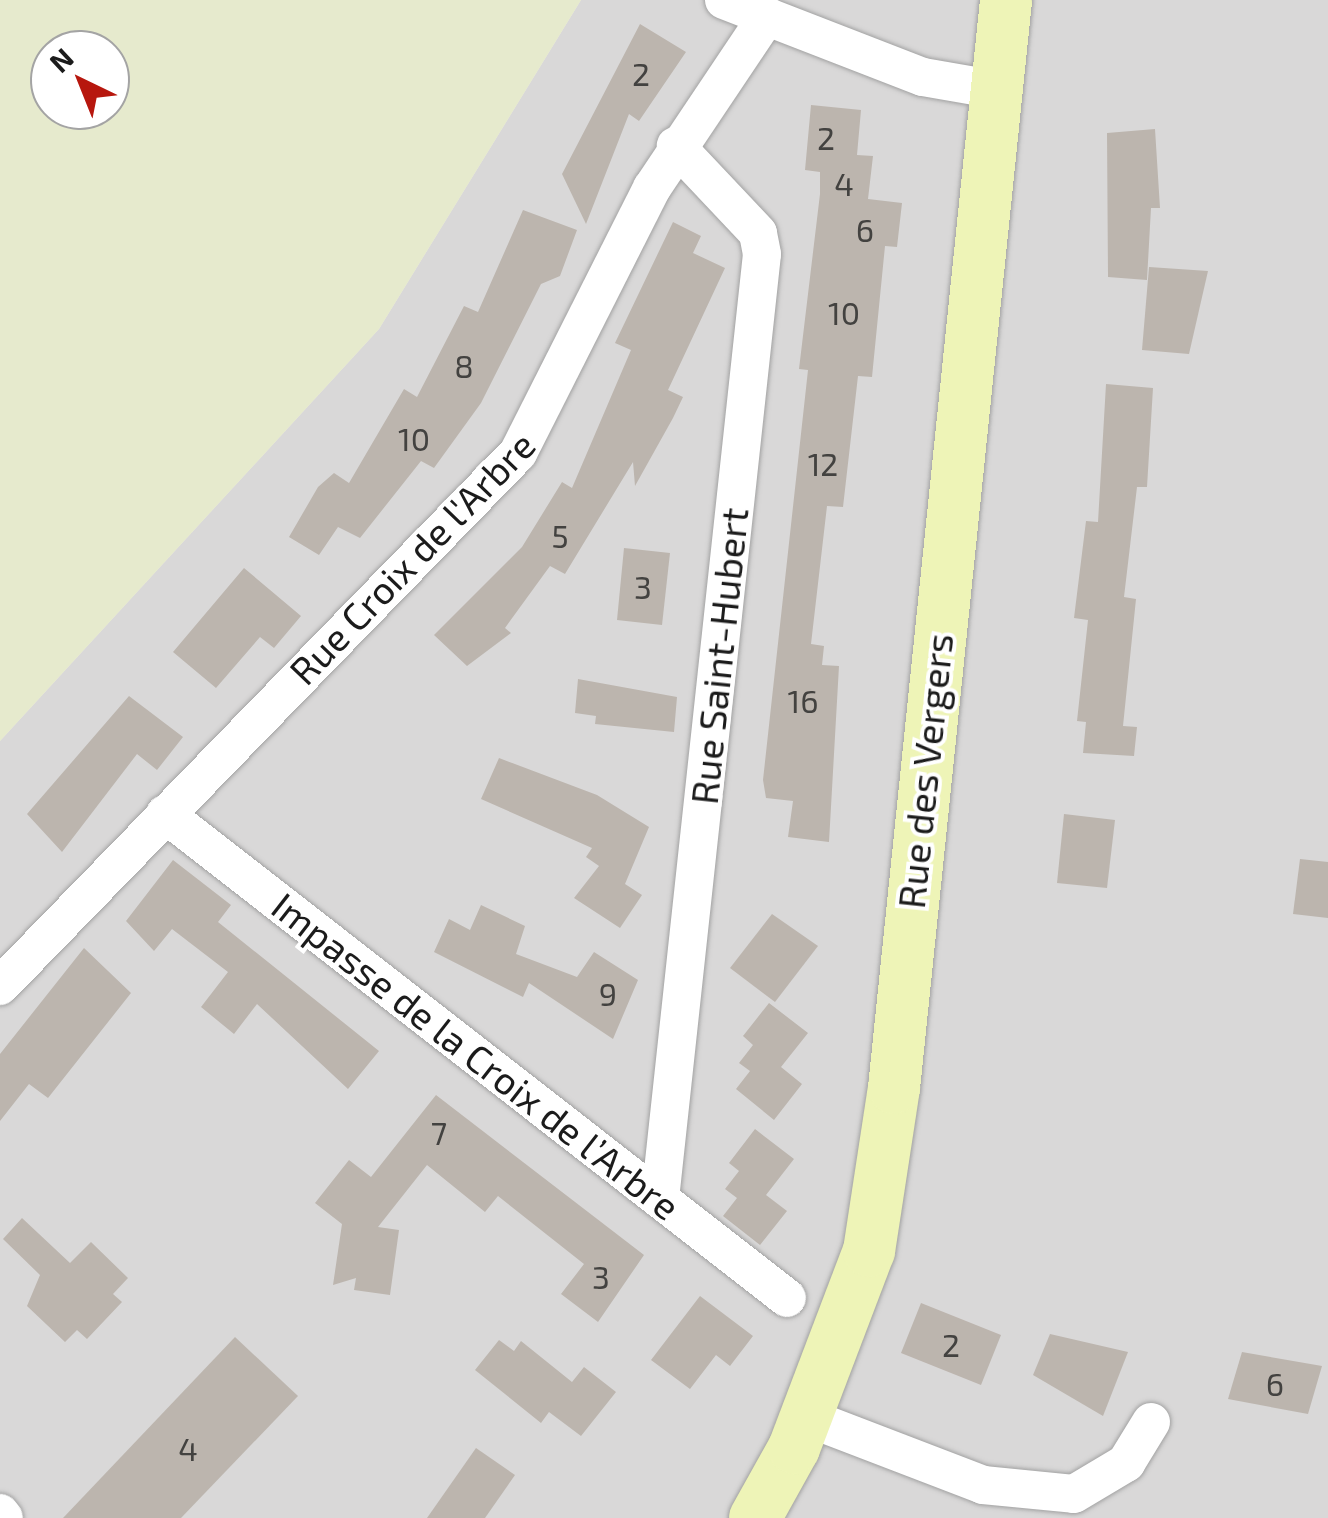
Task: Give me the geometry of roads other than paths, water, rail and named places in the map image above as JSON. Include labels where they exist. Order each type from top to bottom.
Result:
[{"type":"main road","name":"Rue des Vergers","points":[[755,1518],[806,1417],[869,1251],[894,1088],[1006,0]]},
{"type":"street","points":[[724,0],[786,13],[923,77],[998,90]]},
{"type":"street","name":"Rue Croix de l'Arbre","points":[[0,986],[538,427],[676,146],[786,13]]},
{"type":"street","name":"Rue Saint-Hubert","points":[[660,1199],[762,254],[758,233],[676,146]]},
{"type":"street","name":"Impasse de la Croix de l’Arbre","points":[[165,814],[787,1298]]},
{"type":"street","points":[[806,1417],[980,1502],[1074,1494],[1103,1484],[1151,1422]]}]
